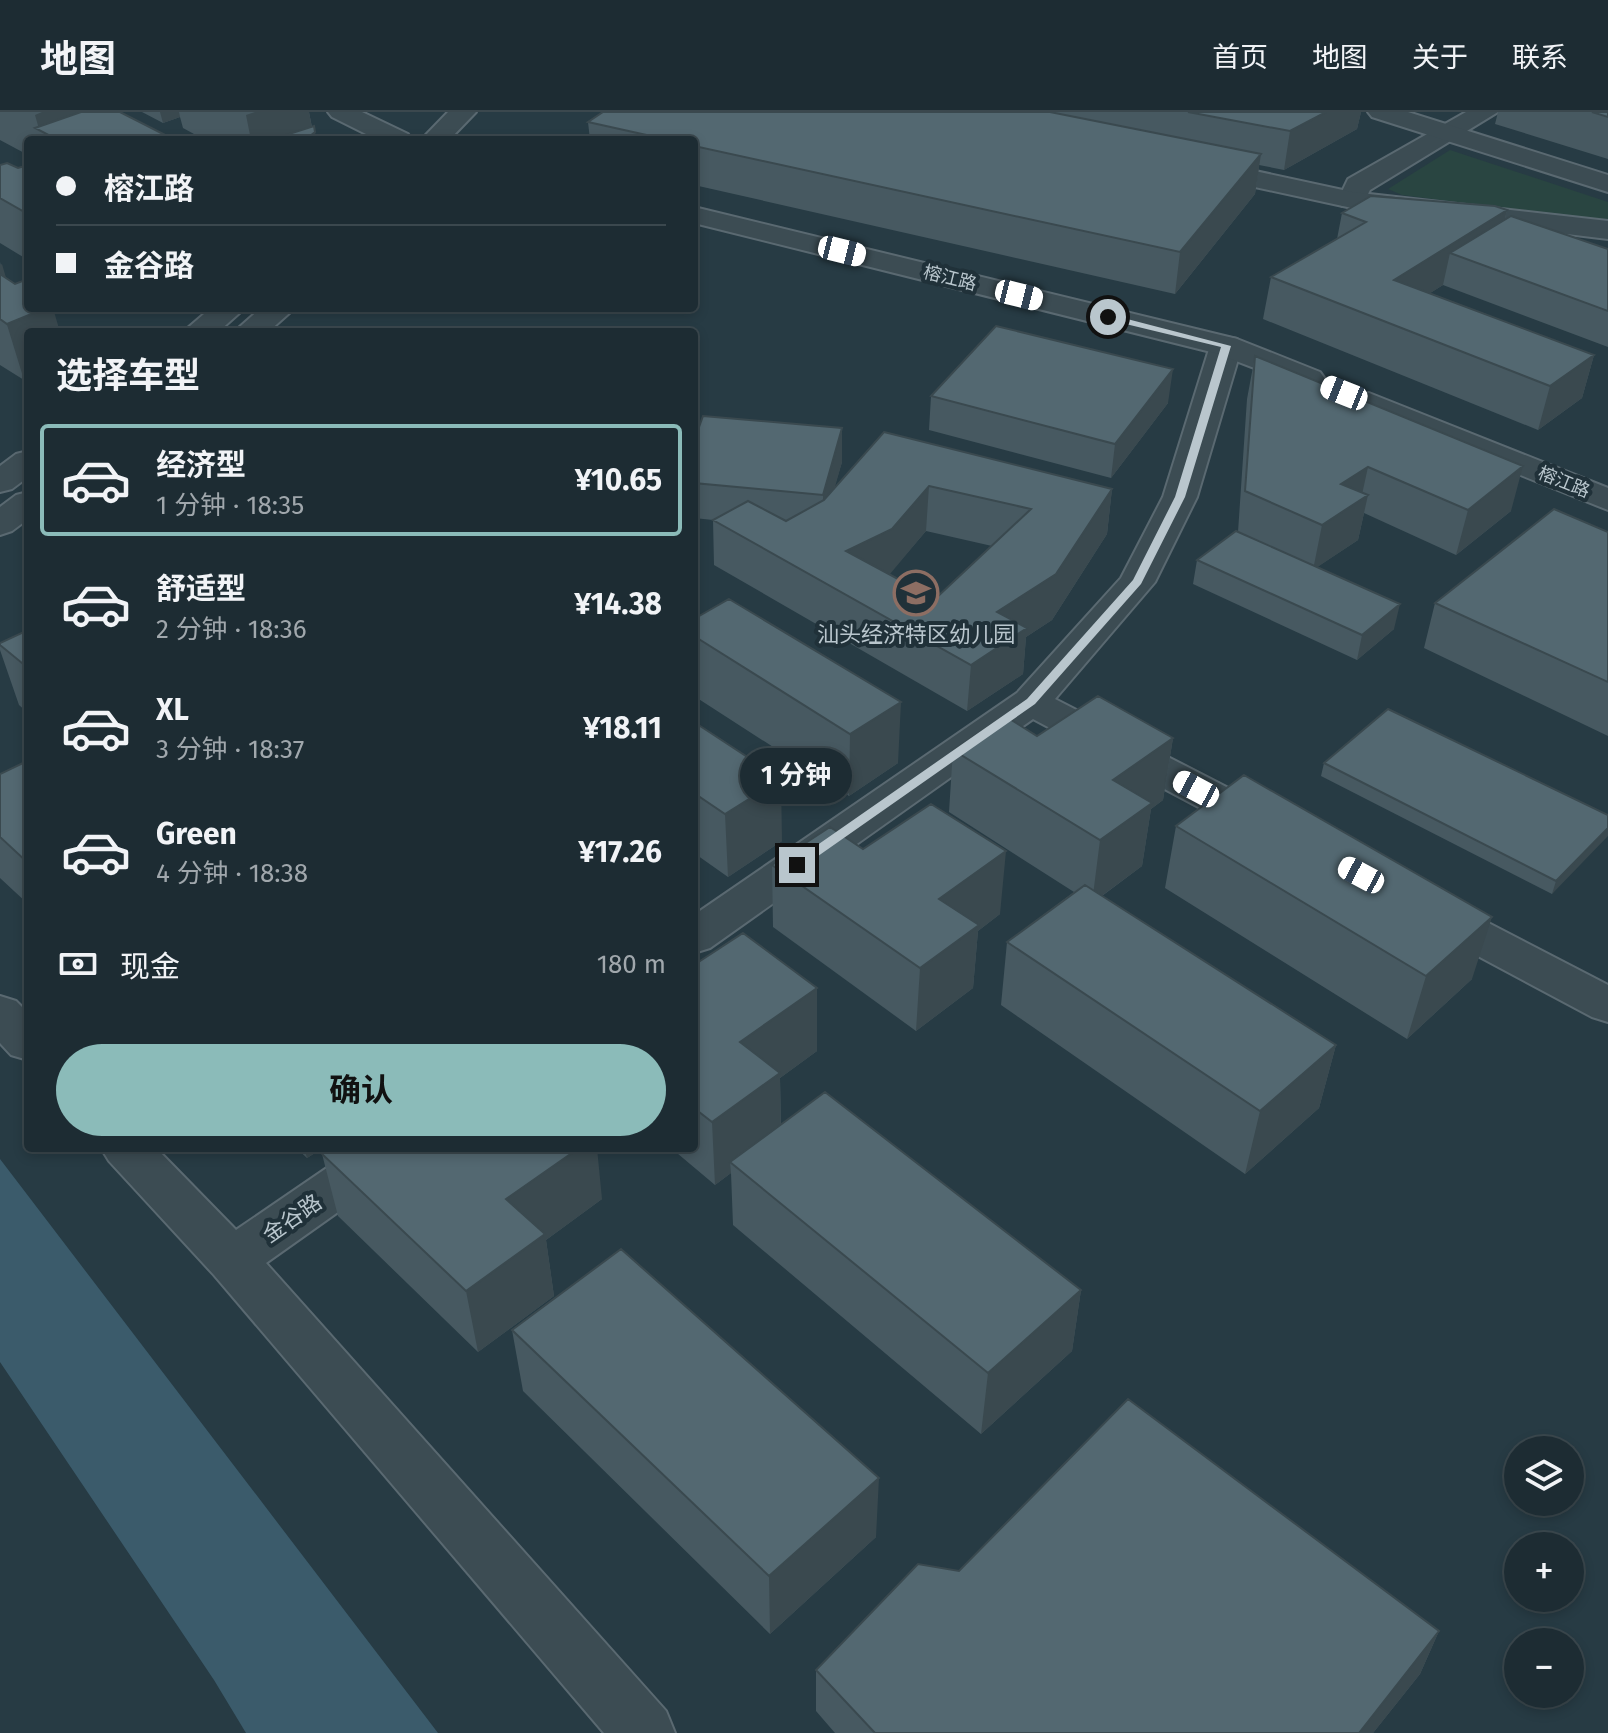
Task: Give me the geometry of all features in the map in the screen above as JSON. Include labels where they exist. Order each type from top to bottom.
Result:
[{"type":"street","points":[[341,112],[391,136]]},
{"type":"street","points":[[1381,112],[1608,184]]},
{"type":"street","points":[[1352,200],[1358,185],[1485,112]]},
{"type":"street","points":[[444,136],[473,124]]},
{"type":"street","points":[[1180,163],[1352,200],[1608,230]]},
{"type":"street","name":"榕江路","points":[[698,216],[1226,346],[1608,500]]},
{"type":"street","points":[[203,328],[225,312]]},
{"type":"street","points":[[254,328],[275,312]]},
{"type":"street","points":[[698,934],[1031,702],[1137,582],[1180,497],[1226,346]]},
{"type":"street","points":[[0,482],[24,464]]},
{"type":"street","points":[[0,524],[24,505]]},
{"type":"street","points":[[1031,702],[1298,842]]},
{"type":"street","points":[[1397,894],[1608,1005]]},
{"type":"street","points":[[0,1013],[24,1039]]},
{"type":"street","points":[[130,1152],[232,1260],[644,1733]]},
{"type":"street","name":"金谷路","points":[[232,1260],[387,1152]]},
{"type":"green space","points":[[1450,150],[1608,202],[1608,222],[1402,195],[1388,189]]},
{"type":"water","points":[[0,1159],[438,1733],[246,1733],[214,1680],[0,1362]]},
{"type":"building","points":[[81,112],[120,112],[167,136],[50,136],[35,128]]},
{"type":"building","points":[[603,112],[1050,112],[1261,154],[1180,252],[698,147],[698,136],[651,136],[588,122]]},
{"type":"building","points":[[1188,112],[1326,112],[1290,131]]},
{"type":"building","points":[[314,126],[315,132],[310,136],[283,136]]},
{"type":"building","points":[[0,165],[24,166],[24,212],[0,198]]},
{"type":"building","points":[[1371,196],[1495,206],[1507,210],[1394,280],[1594,355],[1550,386],[1271,277],[1366,222],[1342,213]]},
{"type":"building","points":[[1511,216],[1608,249],[1608,311],[1450,253]]},
{"type":"building","points":[[0,274],[15,284],[24,280],[24,312],[36,312],[7,324],[0,319]]},
{"type":"building","points":[[996,326],[1173,369],[1115,444],[931,396]]},
{"type":"building","points":[[1255,356],[1523,466],[1468,510],[1368,467],[1341,484],[1368,495],[1322,525],[1245,491]]},
{"type":"building","points":[[703,416],[842,428],[823,495],[698,483],[698,430]]},
{"type":"building","points":[[884,432],[1112,489],[1056,574],[997,612],[1027,628],[971,665],[713,520],[748,501],[786,521],[824,500]],"holes":[[[929,486],[1031,509],[935,599],[846,551],[892,529]]]},
{"type":"building","points":[[1554,509],[1608,532],[1608,682],[1435,603]]},
{"type":"building","points":[[1236,531],[1400,604],[1362,635],[1197,560]]},
{"type":"building","points":[[729,599],[901,702],[850,734],[698,639],[698,617]]},
{"type":"building","points":[[24,632],[24,665],[0,645]]},
{"type":"building","points":[[1098,696],[1173,738],[1113,780],[1152,803],[1100,840],[953,750],[1005,716],[1037,736]]},
{"type":"building","points":[[1388,709],[1608,815],[1608,828],[1556,881],[1324,763]]},
{"type":"building","points":[[698,725],[781,779],[725,814],[698,796]]},
{"type":"building","points":[[24,762],[24,859],[0,837],[0,774]]},
{"type":"building","points":[[1244,775],[1492,917],[1426,976],[1176,826]]},
{"type":"building","points":[[931,804],[1006,851],[939,899],[979,925],[920,968],[772,865],[830,827],[863,849]]},
{"type":"building","points":[[1085,885],[1336,1045],[1260,1111],[1007,942]]},
{"type":"building","points":[[743,933],[817,988],[740,1042],[780,1073],[712,1122],[698,1111],[698,962]]},
{"type":"building","points":[[825,1092],[1081,1290],[988,1373],[730,1162]]},
{"type":"building","points":[[573,1152],[506,1199],[545,1234],[466,1291],[322,1154]]},
{"type":"building","points":[[621,1249],[879,1478],[769,1576],[512,1330]]},
{"type":"building","points":[[1128,1399],[1439,1631],[1359,1733],[875,1733],[816,1670],[918,1564],[959,1571]]},
{"type":"place","name":"汕头经济特区幼儿园","points":[[916,593]]},
{"type":"route","points":[[797,865],[1031,702],[1137,582],[1180,497],[1226,346],[1108,317]]}]
